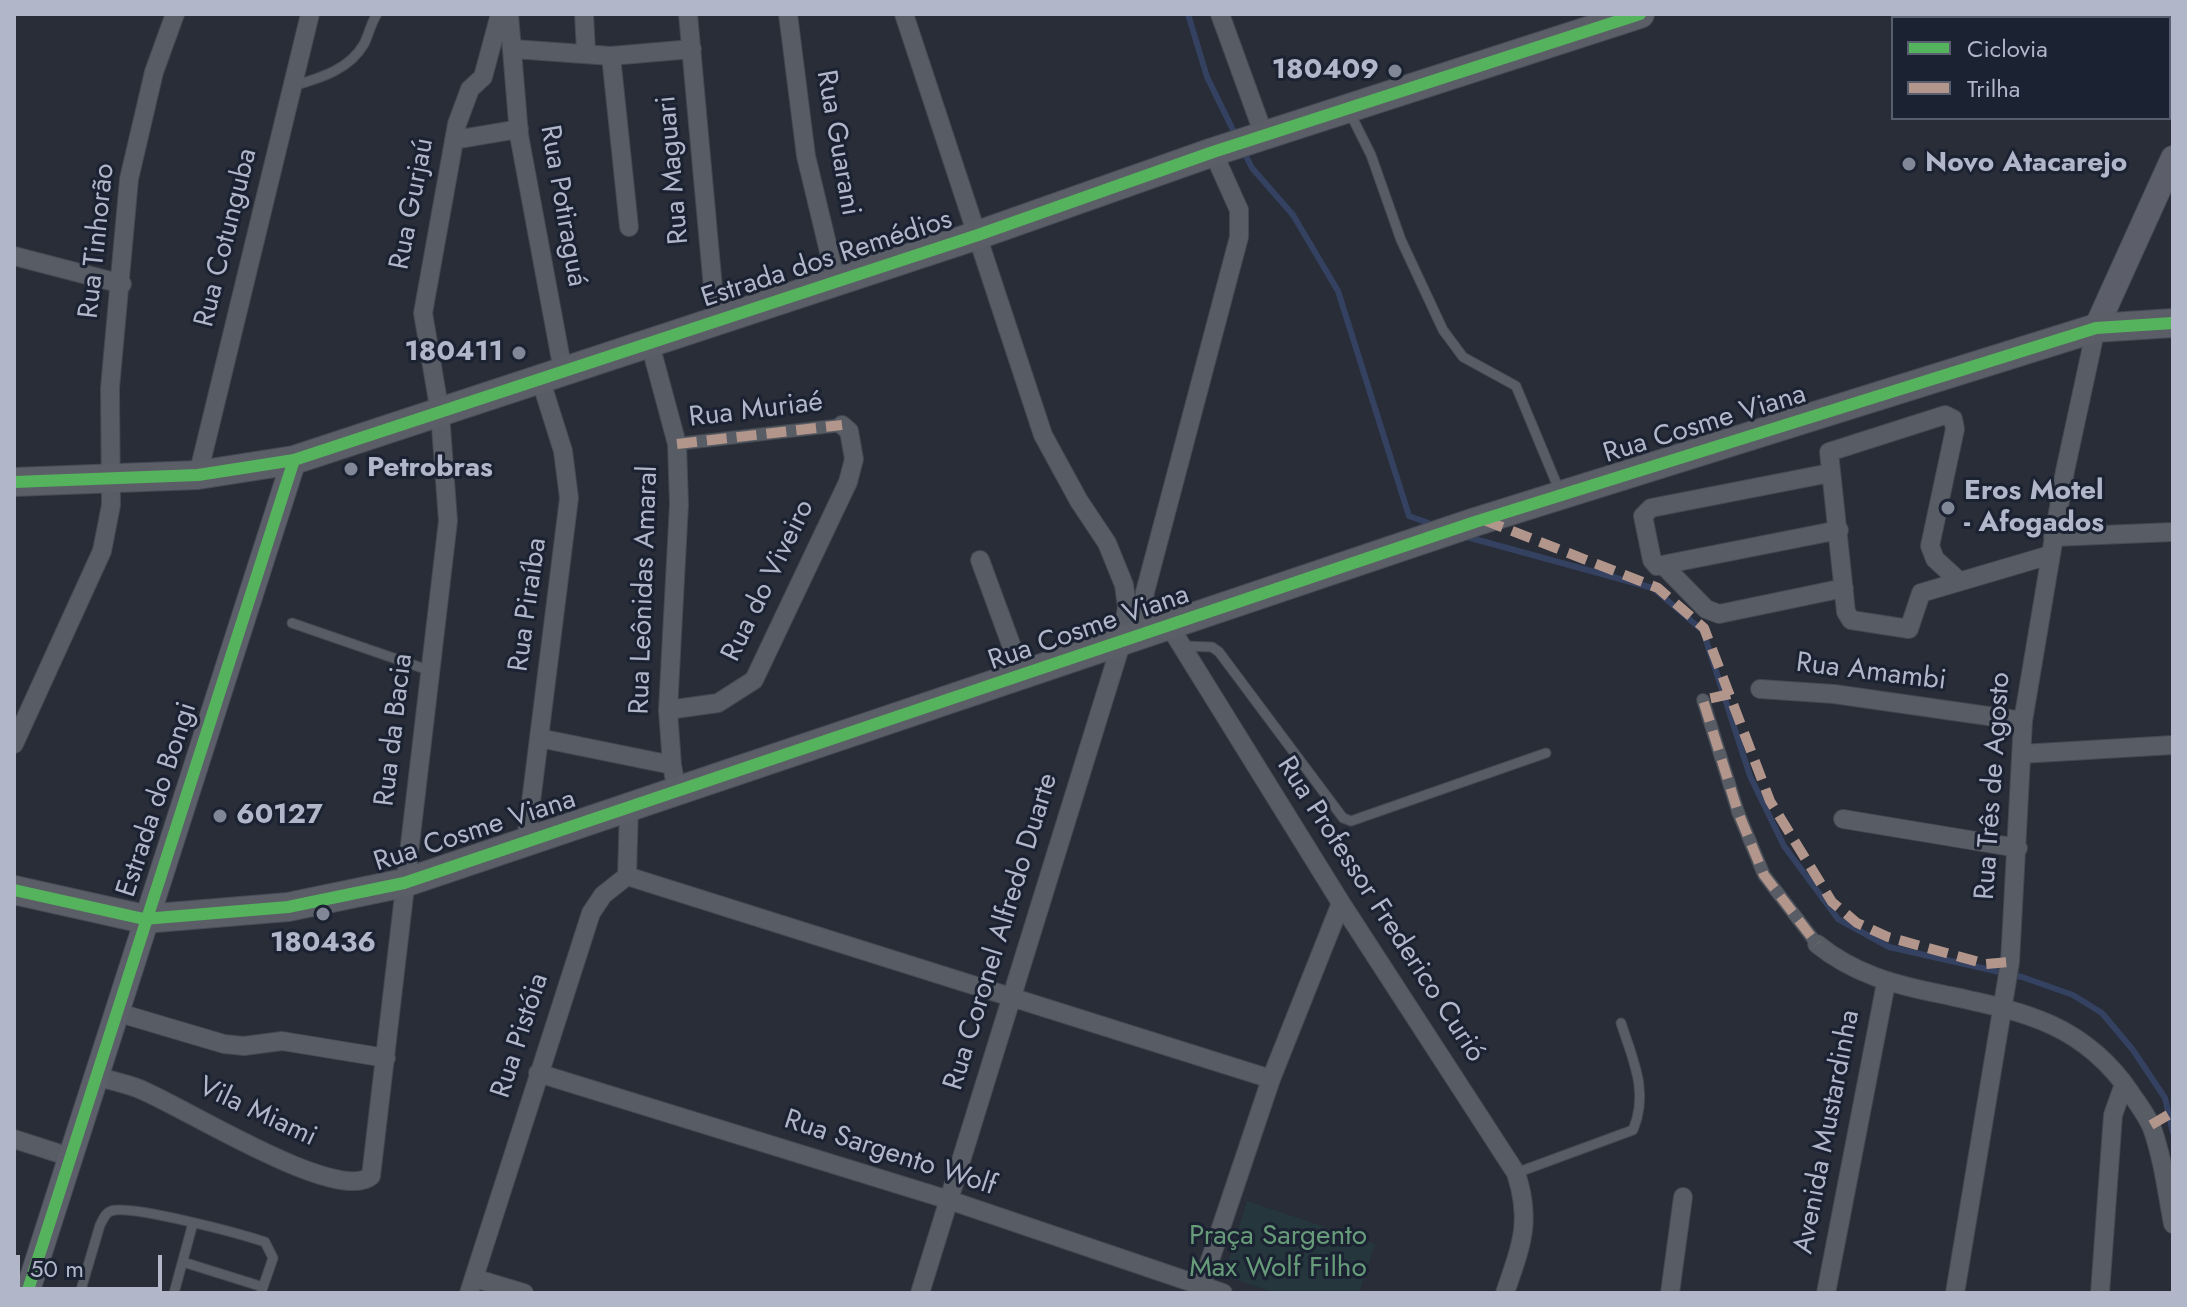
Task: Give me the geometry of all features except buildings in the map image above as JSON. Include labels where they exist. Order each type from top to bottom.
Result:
[{"type":"main road","name":"Estrada dos Remédios","points":[[14,482],[198,475],[294,460],[978,235],[1262,135],[1640,14]]},
{"type":"main road","name":"Rua Três de Agosto","points":[[2096,328],[2173,158]]},
{"type":"main road","name":"Rua Cosme Viana","points":[[14,890],[144,919],[288,907],[404,883],[629,807],[674,778],[1023,677],[1131,640],[1175,636],[1475,522],[2096,328],[2173,323]]},
{"type":"main road","name":"Estrada do Bongi","points":[[27,1293],[144,919],[294,460]]},
{"type":"street","name":"Rua Tinhorão","points":[[14,744],[102,551],[112,479],[110,388],[122,284],[129,179],[154,72],[175,14]]},
{"type":"street","name":"Rua Cotunguba","points":[[198,475],[310,14]]},
{"type":"street","name":"Rua Gurjaú","points":[[440,413],[423,313],[454,140],[470,89],[483,77],[500,14]]},
{"type":"street","points":[[509,14],[514,49],[586,51],[611,56],[692,49]]},
{"type":"street","points":[[584,14],[586,51]]},
{"type":"street","name":"Rua Maguari","points":[[688,14],[716,321]]},
{"type":"street","name":"Rua Guarani","points":[[788,14],[806,156],[836,281]]},
{"type":"street","points":[[904,14],[978,235]]},
{"type":"street","points":[[1220,14],[1262,135]]},
{"type":"street","name":"Rua Potiraguá","points":[[514,49],[519,129],[552,375]]},
{"type":"street","points":[[611,56],[629,227]]},
{"type":"street","points":[[454,140],[519,129]]},
{"type":"street","points":[[1131,640],[1239,237],[1239,210],[1220,149]]},
{"type":"street","name":"Rua Coronel Alfredo Duarte","points":[[920,1293],[1014,996],[1102,696],[1131,640],[1124,585],[1107,543],[1079,501],[1043,435],[978,235]]},
{"type":"street","points":[[14,256],[122,284]]},
{"type":"street","name":"Rua Três de Agosto","points":[[1955,1293],[2010,962],[2023,721],[2051,546],[2096,328]]},
{"type":"street","name":"Rua Leônidas Amaral","points":[[650,344],[677,444],[679,504],[668,710],[674,778]]},
{"type":"street","name":"Rua Piraíba","points":[[526,842],[569,498],[552,375]]},
{"type":"street","name":"Rua da Bacia","points":[[376,1148],[404,883],[448,521],[440,413]]},
{"type":"street","points":[[1959,581],[1935,559],[1930,546],[1955,429],[1950,416],[1829,452],[1846,612],[1851,620],[1905,630],[1910,627],[1921,593],[1959,581],[2051,546],[2173,532]]},
{"type":"street","name":"Rua Muriaé","points":[[677,444],[842,425]]},
{"type":"street","name":"Rua do Viveiro","points":[[668,710],[718,703],[754,680],[853,470],[849,431],[842,425]]},
{"type":"street","points":[[1830,473],[1651,508],[1643,516],[1652,560],[1664,566],[1706,609],[1719,614],[1844,588]]},
{"type":"street","points":[[1664,566],[1839,530]]},
{"type":"street","points":[[980,560],[1023,677]]},
{"type":"street","name":"Rua Professor Frederico Curió","points":[[1175,636],[1341,903],[1516,1173],[1526,1203],[1526,1229],[1505,1293]]},
{"type":"street","name":"Rua Amambi","points":[[1760,689],[1834,694],[2023,721]]},
{"type":"street","points":[[1703,700],[1738,812],[1764,875],[1817,944],[1835,959],[1886,983],[2002,1001],[2077,1036],[2098,1053],[2124,1084],[2151,1125],[2173,1224]]},
{"type":"street","points":[[539,738],[674,778]]},
{"type":"street","points":[[2021,754],[2173,745]]},
{"type":"street","points":[[629,807],[627,876],[1271,1079]]},
{"type":"street","points":[[1843,819],[2018,848]]},
{"type":"street","name":"Rua Pistóia","points":[[472,1286],[591,913],[603,895],[627,876]]},
{"type":"street","points":[[1200,1290],[1271,1079],[1341,903]]},
{"type":"street","name":"Avenida Mustardinha","points":[[1826,1293],[1886,983]]},
{"type":"street","points":[[116,1012],[224,1044],[244,1046],[282,1041],[386,1058]]},
{"type":"street","name":"Rua Sargento Wolf","points":[[538,1073],[949,1200],[1200,1290],[1223,1293]]},
{"type":"street","name":"Vila Miami","points":[[95,1076],[137,1088],[222,1134],[323,1174],[352,1181],[369,1178],[376,1148]]},
{"type":"street","points":[[2100,1293],[2113,1115],[2124,1084]]},
{"type":"street","points":[[14,1139],[70,1157]]},
{"type":"street","points":[[1670,1293],[1683,1197]]},
{"type":"street","points":[[472,1286],[524,1293]]},
{"type":"lane","points":[[293,86],[329,75],[349,62],[363,45],[377,14]]},
{"type":"lane","points":[[1347,108],[1371,155],[1401,240],[1443,330],[1463,357],[1516,386],[1561,495]]},
{"type":"lane","points":[[292,623],[431,671]]},
{"type":"lane","points":[[1175,636],[1219,652],[1343,818],[1351,821],[1546,753]]},
{"type":"lane","points":[[1516,1173],[1633,1130],[1640,1113],[1642,1087],[1621,1023]]},
{"type":"lane","points":[[80,1293],[100,1225],[110,1211],[126,1210],[242,1235],[271,1247],[273,1258],[262,1290],[183,1262]]},
{"type":"lane","points":[[174,1293],[193,1223]]},
{"type":"green space","name":"Praça Sargento Max Wolf Filho","points":[[1247,1201],[1375,1244],[1359,1293],[1276,1293],[1228,1277],[1227,1266]]},
{"type":"waterway","points":[[1188,14],[1207,77],[1236,136]]},
{"type":"waterway","points":[[1243,150],[1252,168],[1293,215],[1338,291],[1409,516],[1434,525]]},
{"type":"waterway","points":[[1467,537],[1653,588],[1703,631],[1750,776],[1784,846],[1838,919],[1889,947],[2022,977],[2073,995],[2102,1013],[2133,1050],[2165,1098],[2173,1133]]},
{"type":"marked path","points":[[677,444],[842,425]]},
{"type":"marked path","points":[[1484,520],[1658,588],[1704,628],[1770,801],[1832,902],[1857,923],[1888,937],[1986,964],[2010,962]]},
{"type":"marked path","points":[[1730,694],[1703,700],[1738,812],[1764,875],[1817,944]]},
{"type":"marked path","points":[[2151,1125],[2173,1112]]},
{"type":"cycle path","points":[[14,482],[198,475],[294,460],[978,235],[1213,152],[1640,14]]},
{"type":"cycle path","points":[[14,890],[144,919],[288,907],[404,883],[1475,522],[2096,328],[2173,323]]},
{"type":"cycle path","points":[[27,1293],[294,460]]},
{"type":"place","name":"180409","points":[[1395,71]]},
{"type":"place","name":"Novo Atacarejo","points":[[1909,164]]},
{"type":"place","name":"180411","points":[[519,353]]},
{"type":"place","name":"Petrobras","points":[[351,469]]},
{"type":"place","name":"Eros Motel - Afogados","points":[[1948,508]]},
{"type":"place","name":"60127","points":[[220,816]]},
{"type":"place","name":"180436","points":[[323,914]]}]
